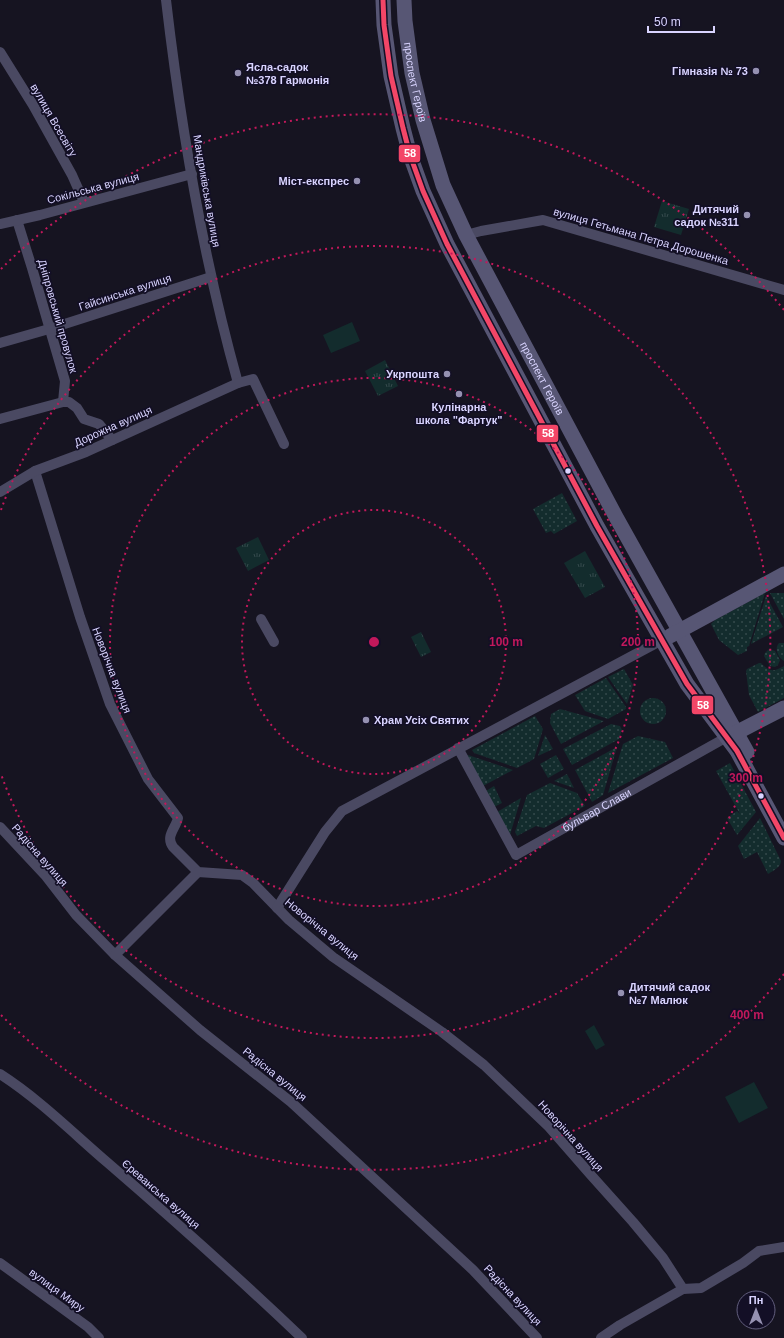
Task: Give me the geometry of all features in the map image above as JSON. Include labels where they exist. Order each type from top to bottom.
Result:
[{"type":"main road","name":"проспект Героїв","points":[[383,0],[384,25],[391,76],[410,155],[423,191],[447,244],[597,526],[687,684],[732,735],[784,820]]},
{"type":"main road","name":"проспект Героїв","points":[[404,0],[405,22],[412,72],[423,120],[443,185],[466,235],[616,517],[678,631],[715,692],[737,751],[784,838]]},
{"type":"main road","points":[[662,640],[784,574]]},
{"type":"main road","name":"бульвар Слави","points":[[732,735],[784,708]]},
{"type":"street","name":"Мандриківська вулиця","points":[[166,0],[176,79],[211,277],[238,383]]},
{"type":"street","name":"вулиця Всесвіту","points":[[0,52],[72,175],[84,202]]},
{"type":"street","name":"Сокільська вулиця","points":[[0,224],[192,174]]},
{"type":"street","name":"Дніпровський провулок","points":[[17,220],[65,381],[63,402]]},
{"type":"street","name":"вулиця Гетьмана Петра Дорошенка","points":[[466,235],[543,220],[784,290]]},
{"type":"street","name":"Гайсинська вулиця","points":[[0,343],[49,329],[211,277]]},
{"type":"street","points":[[238,383],[253,379],[284,444]]},
{"type":"street","name":"Дорожна вулиця","points":[[0,492],[35,472],[86,452],[238,383]]},
{"type":"street","points":[[0,419],[63,402],[69,402],[77,408],[84,419],[99,424],[112,440]]},
{"type":"street","name":"Новорічна вулиця","points":[[35,472],[80,617],[110,704],[148,779],[178,818],[177,824],[170,836],[170,844],[198,872],[242,876],[253,883],[289,920],[333,957],[442,1032],[484,1065],[527,1104],[549,1127],[663,1258],[683,1289]]},
{"type":"street","points":[[261,619],[274,642]]},
{"type":"street","points":[[277,908],[325,832],[342,811],[662,640]]},
{"type":"street","name":"бульвар Слави","points":[[458,748],[516,855],[732,735]]},
{"type":"street","name":"Радісна вулиця","points":[[0,827],[44,875],[76,915],[115,955],[200,1030],[291,1102],[473,1270],[537,1338]]},
{"type":"street","points":[[115,955],[198,872]]},
{"type":"street","name":"Єреванська вулиця","points":[[0,1074],[22,1088],[130,1182],[218,1260],[302,1338]]},
{"type":"street","points":[[600,1338],[683,1289],[701,1288],[743,1263],[759,1251],[784,1247]]},
{"type":"street","name":"вулиця Миру","points":[[0,1262],[88,1327],[99,1338]]},
{"type":"green space","points":[[662,201],[689,209],[681,235],[654,227]]},
{"type":"green space","points":[[352,322],[360,341],[331,353],[323,335]]},
{"type":"green space","points":[[385,360],[398,386],[378,396],[365,371]]},
{"type":"green space","points":[[562,493],[577,521],[554,534],[551,531],[546,533],[533,509]]},
{"type":"green space","points":[[258,537],[269,560],[248,571],[236,548]]},
{"type":"green space","points":[[585,551],[605,587],[585,598],[564,563]]},
{"type":"green space","points":[[765,593],[747,651],[738,655],[719,640],[711,624],[715,620]]},
{"type":"green space","points":[[770,593],[784,593],[784,619]]},
{"type":"green space","points":[[766,596],[783,627],[751,644]]},
{"type":"green space","points":[[421,632],[431,652],[421,657],[411,637]]},
{"type":"green space","points":[[779,643],[784,643],[784,661],[777,653]]},
{"type":"green space","points":[[769,649],[775,651],[780,660],[778,665],[775,667],[770,666],[764,656]]},
{"type":"green space","points":[[759,663],[772,670],[784,666],[784,698],[758,712],[749,695],[746,671]]},
{"type":"green space","points":[[624,669],[633,685],[627,704],[608,677]]},
{"type":"green space","points":[[606,678],[626,707],[626,709],[608,719],[585,711],[575,695]]},
{"type":"green space","points":[[653,698],[662,702],[666,711],[662,720],[653,724],[644,720],[640,711],[644,702]]},
{"type":"green space","points":[[560,709],[604,721],[561,744],[550,723],[551,714]]},
{"type":"green space","points":[[535,716],[543,729],[534,759],[517,768],[474,753],[472,750]]},
{"type":"green space","points":[[611,724],[620,726],[622,730],[619,739],[572,765],[563,749]]},
{"type":"green space","points":[[545,735],[553,749],[538,756]]},
{"type":"green space","points":[[638,736],[665,742],[673,758],[608,793],[623,744]]},
{"type":"green space","points":[[617,747],[603,795],[592,802],[575,770]]},
{"type":"green space","points":[[468,755],[513,770],[483,786],[467,756]]},
{"type":"green space","points":[[556,755],[564,769],[548,778],[540,764]]},
{"type":"green space","points":[[730,763],[756,812],[737,835],[727,818],[737,811],[740,814],[716,771]]},
{"type":"green space","points":[[567,774],[574,788],[554,781]]},
{"type":"green space","points":[[550,783],[577,793],[585,806],[544,828],[536,826],[517,836],[515,832],[527,795]]},
{"type":"green space","points":[[494,786],[502,803],[494,807],[486,791]]},
{"type":"green space","points":[[521,798],[510,835],[497,812]]},
{"type":"green space","points":[[760,818],[781,861],[775,870],[768,874],[757,852],[744,859],[738,846]]},
{"type":"green space","points":[[594,1025],[605,1045],[596,1050],[585,1031]]},
{"type":"green space","points":[[754,1082],[768,1108],[739,1123],[725,1097]]},
{"type":"transit line","name":"58","points":[[383,0],[384,25],[391,76],[410,155],[423,191],[447,244],[597,526],[687,684],[737,751],[784,838]]},
{"type":"place","name":"Гімназія № 73","points":[[756,71]]},
{"type":"place","name":"Ясла-садок №378 Гармонія","points":[[238,73]]},
{"type":"place","name":"Міст-експрес","points":[[357,181]]},
{"type":"place","name":"Дитячий садок №311","points":[[747,215]]},
{"type":"place","name":"Укрпошта","points":[[447,374]]},
{"type":"place","name":"Кулінарна школа \"Фартук\"","points":[[459,394]]},
{"type":"place","name":"Храм Усіх Святих","points":[[366,720]]},
{"type":"place","name":"Дитячий садок №7 Малюк","points":[[621,993]]}]
